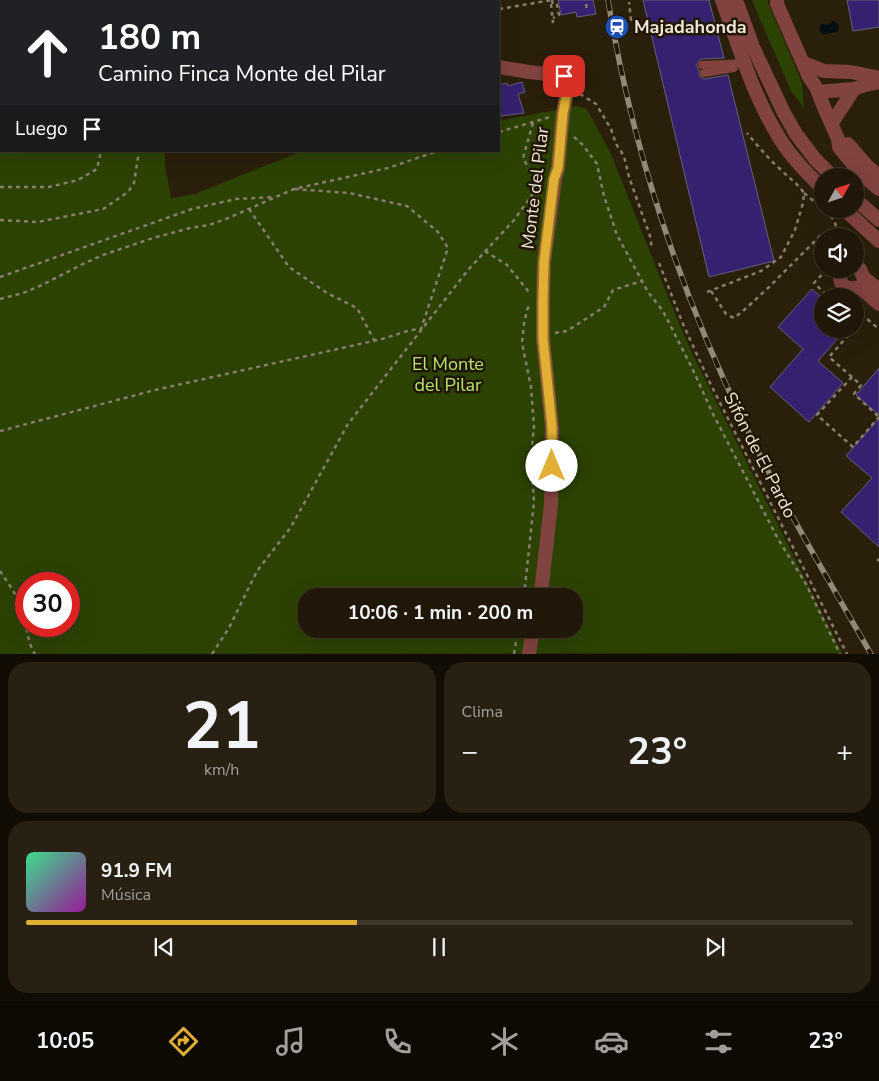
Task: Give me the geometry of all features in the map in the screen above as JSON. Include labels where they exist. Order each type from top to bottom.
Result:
[{"type":"street","points":[[722,0],[761,105],[780,140],[814,180]]},
{"type":"street","points":[[736,0],[753,46],[784,113],[796,134],[824,168]]},
{"type":"street","points":[[777,0],[777,4],[804,64],[832,122],[839,147],[861,174],[879,189]]},
{"type":"street","points":[[804,64],[813,68],[834,72],[850,72],[879,78]]},
{"type":"street","points":[[500,67],[564,76],[568,78],[568,87]]},
{"type":"street","points":[[817,89],[834,72]]},
{"type":"street","points":[[817,89],[854,89],[879,82]]},
{"type":"street","name":"Monte del Pilar","points":[[541,588],[551,504],[552,427],[538,299],[568,87]]},
{"type":"street","points":[[832,122],[854,89]]},
{"type":"street","points":[[838,139],[845,142],[879,176]]},
{"type":"street","points":[[864,207],[879,220]]},
{"type":"street","points":[[855,218],[876,236]]},
{"type":"street","points":[[864,277],[879,290]]},
{"type":"street","points":[[840,278],[843,284],[849,288],[857,286],[879,304]]},
{"type":"street","points":[[528,654],[532,638]]},
{"type":"lane","points":[[703,69],[745,65]]},
{"type":"path","points":[[500,9],[551,0]]},
{"type":"path","points":[[551,0],[553,23]]},
{"type":"path","points":[[551,0],[553,5],[557,5],[559,15],[553,18]]},
{"type":"path","points":[[623,22],[631,20],[629,2]]},
{"type":"path","points":[[586,4],[587,10]]},
{"type":"path","points":[[568,87],[596,104],[612,129],[616,144],[624,156],[629,177],[650,236],[652,249]]},
{"type":"path","points":[[500,132],[563,113]]},
{"type":"path","points":[[533,122],[523,158],[538,187],[538,194],[550,213]]},
{"type":"path","points":[[747,133],[763,152],[814,201]]},
{"type":"path","points":[[570,134],[583,146],[597,164],[604,196],[617,235],[648,292],[663,311],[713,414],[778,539],[806,584],[840,654]]},
{"type":"path","points":[[0,187],[50,187],[78,180],[97,169],[101,152]]},
{"type":"path","points":[[0,220],[38,222],[103,209],[128,192],[134,182],[139,152]]},
{"type":"path","points":[[0,300],[38,287],[83,264],[110,253],[153,238],[226,220],[294,189],[388,168],[435,152]]},
{"type":"path","points":[[212,654],[229,628],[257,571],[292,527],[348,424],[468,270],[514,220],[538,187]]},
{"type":"path","points":[[294,189],[348,193],[407,206],[438,232],[448,248],[421,329]]},
{"type":"path","points":[[707,292],[761,271],[781,257],[795,230],[804,193]]},
{"type":"path","points":[[0,277],[192,209],[236,199],[276,197]]},
{"type":"path","points":[[249,209],[289,267],[327,293],[357,308],[374,340],[382,339]]},
{"type":"path","points":[[711,291],[726,314],[734,318],[743,312],[814,242]]},
{"type":"path","points":[[485,251],[507,265],[538,299],[527,310],[522,343],[531,388],[534,426],[531,456],[534,502],[525,588]]},
{"type":"path","name":"Sifón de El Pardo","points":[[660,263],[683,324],[706,376],[847,654]]},
{"type":"path","points":[[819,278],[814,284],[819,288]]},
{"type":"path","points":[[543,335],[567,331],[604,307],[613,290],[642,281]]},
{"type":"path","points":[[864,317],[879,330]]},
{"type":"path","points":[[0,432],[155,390],[421,329]]},
{"type":"path","points":[[846,338],[830,357],[861,385],[854,394],[879,417],[852,447],[817,415],[852,377]]},
{"type":"path","points":[[0,571],[22,609],[30,647],[35,654]]},
{"type":"path","points":[[514,654],[517,638]]},
{"type":"green space","points":[[752,0],[768,0],[802,83],[804,108],[791,91]]},
{"type":"green space","name":"El Monte del Pilar","points":[[576,106],[587,109],[611,154],[692,353],[842,653],[0,654],[0,152],[165,152],[165,166],[171,198],[195,194],[300,152],[500,152],[500,121]]},
{"type":"shaded area","points":[[833,21],[838,24],[837,32],[823,34],[820,32],[820,25],[828,25]]},
{"type":"building","points":[[558,0],[593,0],[596,14],[577,17],[576,12],[561,15]]},
{"type":"building","points":[[643,0],[709,0],[724,58],[702,59],[696,65],[700,77],[704,79],[728,75],[774,261],[709,277]]},
{"type":"building","points":[[847,0],[879,0],[879,27],[853,31]]},
{"type":"building","points":[[522,82],[525,92],[518,94],[524,113],[501,116],[500,85],[507,83],[508,86]]},
{"type":"building","points":[[812,289],[814,291],[814,338],[838,338],[818,361],[843,383],[809,422],[770,387],[803,349],[778,327]]},
{"type":"building","points":[[879,368],[879,415],[856,395]]},
{"type":"building","points":[[879,418],[879,547],[841,512],[872,478],[846,456]]},
{"type":"railway","points":[[608,0],[618,56],[645,166],[680,273],[701,326],[761,458],[871,654]]},
{"type":"place","name":"Majadahonda","points":[[617,27]]},
{"type":"route","points":[[552,466],[552,427],[543,339],[544,262],[554,179],[558,168],[563,113],[569,81],[564,76]]}]
